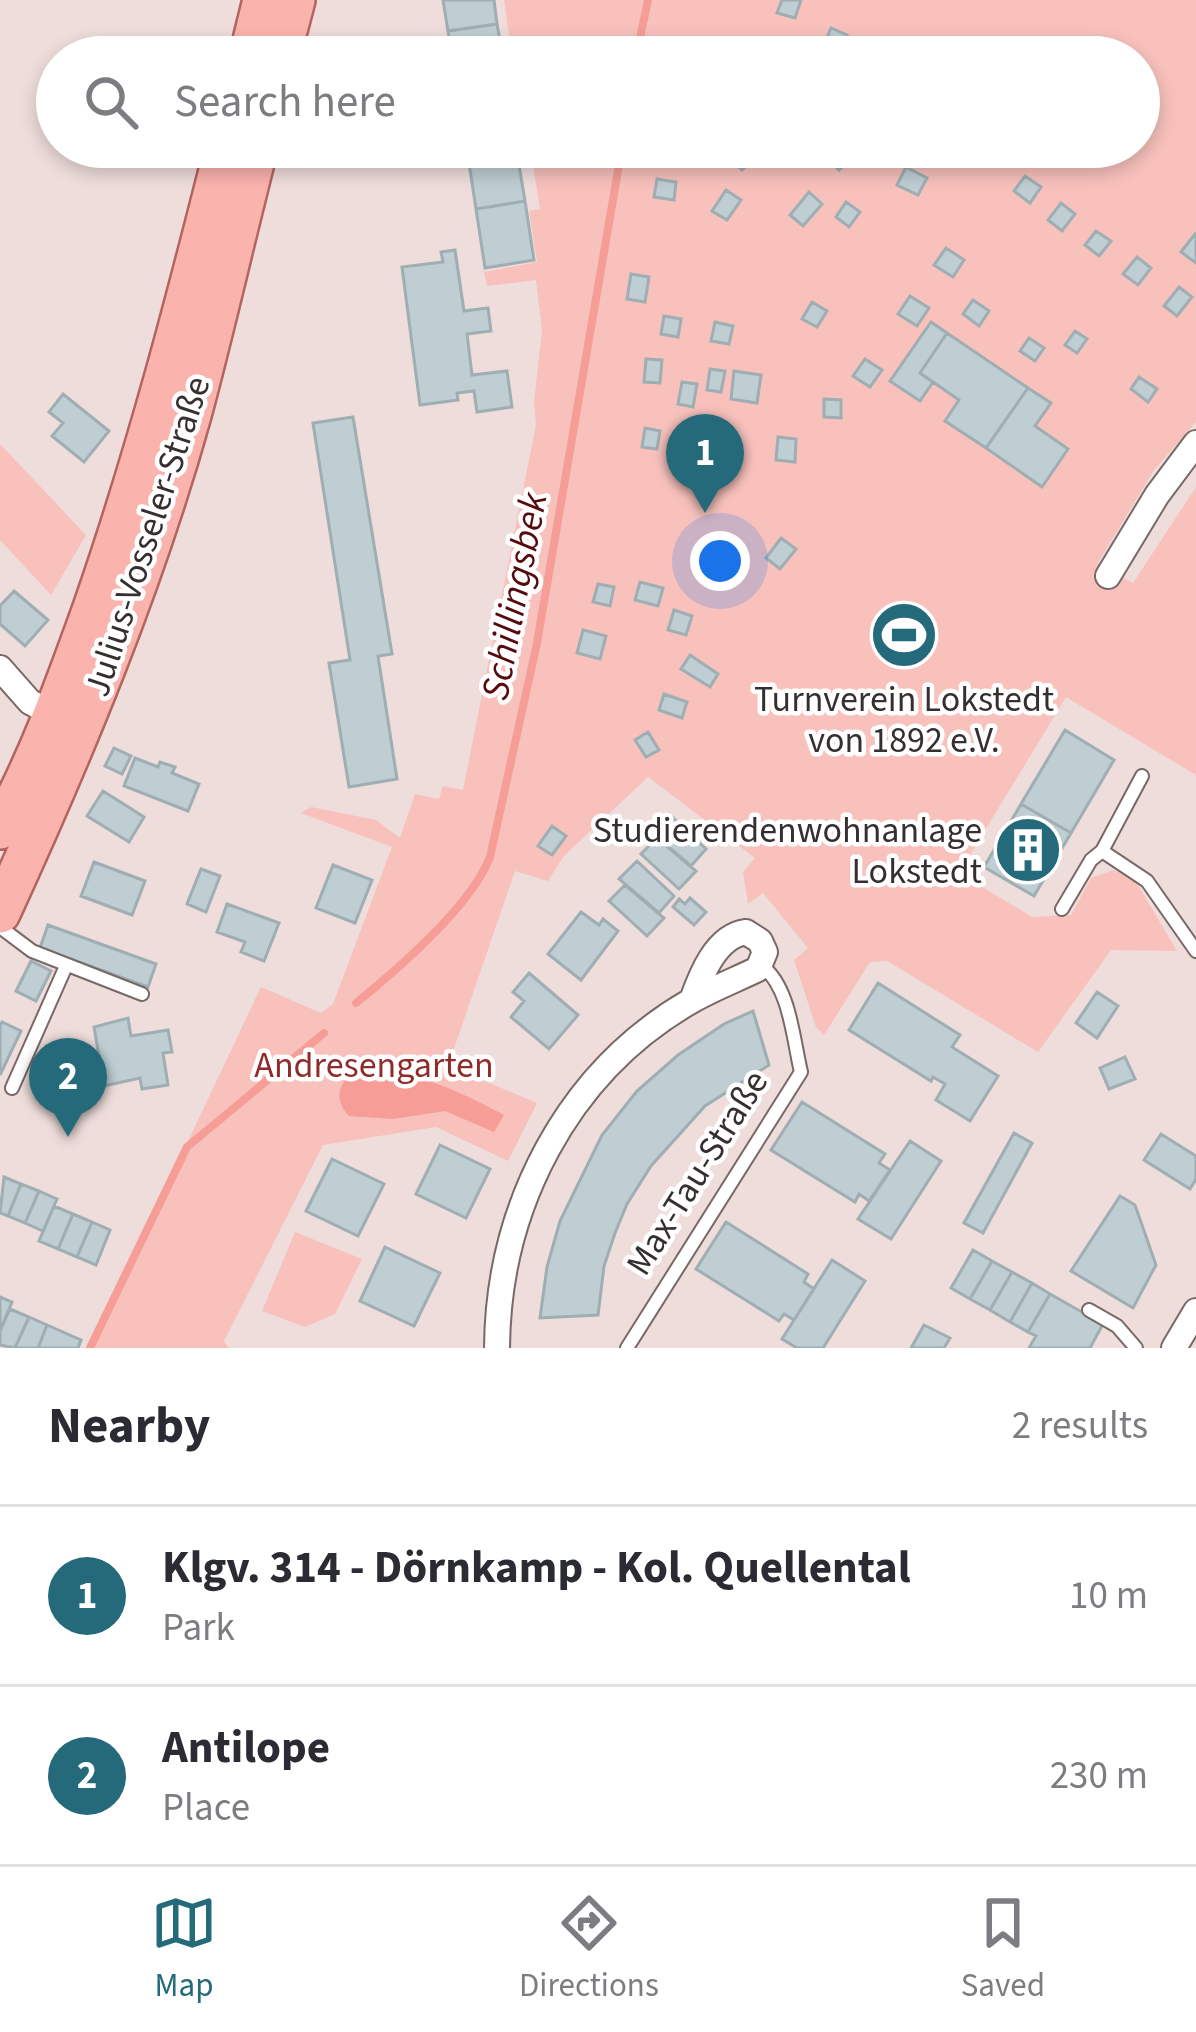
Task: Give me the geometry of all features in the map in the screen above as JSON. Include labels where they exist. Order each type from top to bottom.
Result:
[{"type":"main road","points":[[254,36],[263,0]]},
{"type":"main road","points":[[286,36],[295,0]]},
{"type":"main road","name":"Julius-Vosseler-Straße","points":[[0,829],[53,714],[114,547],[158,408],[221,168]]},
{"type":"main road","name":"Julius-Vosseler-Straße","points":[[0,913],[50,803],[147,549],[190,416],[253,168]]},
{"type":"street","points":[[1108,577],[1157,495],[1196,443]]},
{"type":"street","points":[[0,668],[30,702],[53,714]]},
{"type":"street","name":"Max-Tau-Straße","points":[[497,1348],[503,1263],[513,1224],[535,1171],[572,1110],[638,1039],[692,1000],[761,965],[760,941],[746,932],[732,935],[707,965],[692,1000]]},
{"type":"street","points":[[1174,1348],[1196,1311]]},
{"type":"lane","points":[[1062,909],[1091,860],[1102,851],[1142,776]]},
{"type":"lane","points":[[1102,851],[1147,881],[1196,951]]},
{"type":"lane","points":[[0,927],[32,951],[142,994]]},
{"type":"lane","name":"Max-Tau-Straße","points":[[627,1348],[801,1072],[780,988],[761,965]]},
{"type":"lane","points":[[12,1088],[66,966]]},
{"type":"lane","points":[[1089,1310],[1117,1326],[1136,1348]]},
{"type":"green space","name":"Andresengarten","points":[[504,0],[1196,0],[1196,422],[1154,470],[1098,563],[1133,583],[1196,487],[1196,775],[1066,697],[959,873],[1032,917],[1071,915],[1091,878],[1114,870],[1135,880],[1177,951],[1111,950],[1038,1052],[887,961],[870,962],[824,1035],[816,1027],[794,960],[808,948],[763,893],[748,904],[743,872],[755,858],[648,777],[564,856],[548,881],[515,871],[448,1066],[537,1103],[508,1161],[436,1127],[323,1145],[224,1341],[229,1348],[90,1348],[261,987],[321,1013],[333,1004],[392,847],[301,813],[311,807],[376,820],[400,838],[415,794],[439,799],[443,786],[463,790],[536,425],[542,330],[536,280],[487,286],[484,272],[537,262],[529,211],[540,209],[533,168],[1160,168],[1160,36],[509,36]]},
{"type":"green space","points":[[0,444],[86,535],[51,595],[0,540]]},
{"type":"green space","points":[[295,1232],[362,1259],[335,1314],[305,1327],[262,1311]]},
{"type":"shaded area","points":[[362,1069],[418,1077],[504,1115],[494,1132],[445,1111],[393,1119],[349,1116],[340,1102],[340,1088]]},
{"type":"building","points":[[443,0],[494,0],[497,24],[448,31]]},
{"type":"building","points":[[782,0],[801,0],[795,18],[777,13]]},
{"type":"building","points":[[497,24],[499,36],[449,36],[448,31]]},
{"type":"building","points":[[470,168],[520,168],[525,201],[476,209]]},
{"type":"building","points":[[906,168],[927,178],[918,195],[897,185]]},
{"type":"building","points":[[1025,176],[1041,187],[1030,203],[1014,191]]},
{"type":"building","points":[[657,179],[676,182],[674,200],[654,197]]},
{"type":"building","points":[[726,190],[741,200],[727,220],[712,211]]},
{"type":"building","points":[[809,192],[822,204],[803,226],[790,215]]},
{"type":"building","points":[[525,201],[534,260],[485,268],[476,209]]},
{"type":"building","points":[[846,202],[860,212],[849,227],[836,217]]},
{"type":"building","points":[[1061,203],[1075,214],[1062,231],[1048,220]]},
{"type":"building","points":[[1096,231],[1111,241],[1099,256],[1085,245]]},
{"type":"building","points":[[1196,235],[1196,263],[1181,252]]},
{"type":"building","points":[[946,248],[964,260],[953,277],[934,265]]},
{"type":"building","points":[[455,250],[464,311],[488,308],[491,331],[467,334],[472,375],[507,371],[512,407],[477,412],[474,391],[457,393],[458,400],[420,405],[402,267],[443,262],[441,252]]},
{"type":"building","points":[[1137,257],[1151,268],[1138,285],[1123,274]]},
{"type":"building","points":[[631,274],[649,277],[645,302],[627,299]]},
{"type":"building","points":[[1179,287],[1192,297],[1177,316],[1164,306]]},
{"type":"building","points":[[910,296],[929,308],[917,326],[898,314]]},
{"type":"building","points":[[973,300],[989,311],[979,326],[963,314]]},
{"type":"building","points":[[812,302],[827,311],[817,327],[802,319]]},
{"type":"building","points":[[664,316],[681,319],[678,337],[661,334]]},
{"type":"building","points":[[715,322],[733,326],[729,344],[711,341]]},
{"type":"building","points":[[931,322],[947,333],[920,373],[933,382],[920,401],[890,381]]},
{"type":"building","points":[[1075,331],[1087,339],[1077,353],[1065,345]]},
{"type":"building","points":[[947,333],[1028,388],[986,448],[945,421],[959,400],[920,373]]},
{"type":"building","points":[[1029,338],[1044,348],[1035,361],[1020,351]]},
{"type":"building","points":[[646,359],[662,360],[660,383],[644,382]]},
{"type":"building","points":[[865,359],[882,370],[870,387],[853,376]]},
{"type":"building","points":[[710,369],[725,371],[721,392],[707,390]]},
{"type":"building","points":[[734,371],[761,375],[757,403],[731,399]]},
{"type":"building","points":[[1139,377],[1157,389],[1148,402],[1131,389]]},
{"type":"building","points":[[682,382],[697,384],[693,407],[678,404]]},
{"type":"building","points":[[1028,388],[1051,403],[1035,426],[1068,449],[1042,487],[986,448]]},
{"type":"building","points":[[63,394],[109,431],[84,462],[52,436],[63,423],[49,412]]},
{"type":"building","points":[[824,399],[841,400],[841,418],[824,417]]},
{"type":"building","points":[[353,417],[392,654],[378,656],[397,779],[349,787],[329,663],[350,660],[313,423]]},
{"type":"building","points":[[645,428],[660,431],[657,449],[642,447]]},
{"type":"building","points":[[778,437],[796,439],[795,462],[776,460]]},
{"type":"building","points":[[781,538],[796,549],[780,569],[766,558]]},
{"type":"building","points":[[640,582],[663,588],[658,606],[635,600]]},
{"type":"building","points":[[598,584],[614,587],[610,606],[593,602]]},
{"type":"building","points":[[14,591],[48,620],[25,646],[0,624],[0,606]]},
{"type":"building","points":[[674,610],[692,616],[686,635],[668,630]]},
{"type":"building","points":[[583,630],[606,636],[600,659],[577,653]]},
{"type":"building","points":[[690,655],[718,674],[710,687],[681,669]]},
{"type":"building","points":[[664,694],[687,702],[682,718],[659,710]]},
{"type":"building","points":[[1065,730],[1114,760],[1071,833],[1021,804]]},
{"type":"building","points":[[648,732],[659,750],[646,757],[635,740]]},
{"type":"building","points":[[114,748],[131,756],[122,774],[105,766]]},
{"type":"building","points":[[135,758],[158,767],[160,762],[175,767],[172,773],[199,784],[188,811],[124,786]]},
{"type":"building","points":[[103,791],[144,817],[129,842],[87,816]]},
{"type":"building","name":"Studierendenwohnanlage Lokstedt","points":[[1021,804],[1071,833],[1034,896],[984,867]]},
{"type":"building","points":[[669,814],[706,849],[691,866],[651,832]]},
{"type":"building","points":[[552,826],[566,836],[552,855],[538,846]]},
{"type":"building","points":[[657,838],[696,871],[679,889],[641,854]]},
{"type":"building","points":[[637,861],[674,896],[659,913],[619,879]]},
{"type":"building","points":[[94,862],[145,881],[132,915],[81,896]]},
{"type":"building","points":[[333,865],[372,880],[355,923],[316,908]]},
{"type":"building","points":[[201,869],[220,876],[206,912],[187,904]]},
{"type":"building","points":[[625,885],[664,918],[647,936],[609,901]]},
{"type":"building","points":[[690,898],[706,912],[694,925],[673,907],[679,899],[685,904]]},
{"type":"building","points":[[227,904],[279,923],[264,961],[241,952],[245,942],[217,932]]},
{"type":"building","points":[[581,912],[599,925],[603,919],[618,931],[581,980],[548,954]]},
{"type":"building","points":[[48,925],[156,964],[148,987],[40,948]]},
{"type":"building","points":[[31,961],[51,971],[36,1001],[16,991]]},
{"type":"building","points":[[529,973],[578,1015],[549,1049],[511,1017],[524,1001],[513,992]]},
{"type":"building","points":[[878,983],[960,1035],[952,1047],[998,1076],[970,1121],[936,1100],[945,1084],[933,1077],[931,1081],[849,1030]]},
{"type":"building","points":[[1097,992],[1118,1006],[1097,1038],[1076,1023]]},
{"type":"building","points":[[753,1011],[769,1065],[705,1106],[651,1166],[615,1233],[604,1266],[598,1315],[540,1318],[560,1221],[602,1135],[637,1091],[678,1055]]},
{"type":"building","points":[[128,1018],[131,1036],[168,1030],[172,1052],[163,1053],[168,1085],[142,1089],[140,1078],[104,1086],[94,1027]]},
{"type":"building","points":[[2,1022],[21,1031],[0,1075],[0,1026]]},
{"type":"building","points":[[1125,1057],[1135,1079],[1109,1089],[1100,1068]]},
{"type":"building","points":[[802,1102],[885,1154],[879,1163],[890,1170],[869,1201],[859,1194],[855,1202],[771,1150]]},
{"type":"building","points":[[1014,1133],[1032,1143],[983,1233],[964,1223]]},
{"type":"building","points":[[1161,1134],[1196,1156],[1196,1179],[1190,1189],[1144,1160]]},
{"type":"building","points":[[910,1141],[941,1161],[891,1239],[858,1219]]},
{"type":"building","points":[[440,1145],[490,1169],[466,1218],[416,1194]]},
{"type":"building","points":[[332,1159],[384,1184],[358,1236],[306,1211]]},
{"type":"building","points":[[4,1177],[21,1184],[8,1216],[0,1213]]},
{"type":"building","points":[[21,1184],[39,1191],[25,1223],[8,1216]]},
{"type":"building","points":[[39,1191],[57,1199],[43,1231],[25,1223]]},
{"type":"building","points":[[1120,1196],[1135,1205],[1156,1265],[1133,1308],[1071,1271]]},
{"type":"building","points":[[54,1206],[73,1214],[58,1249],[39,1241]]},
{"type":"building","points":[[73,1214],[92,1222],[77,1257],[58,1249]]},
{"type":"building","points":[[92,1222],[110,1230],[96,1265],[77,1257]]},
{"type":"building","points":[[726,1222],[808,1274],[804,1282],[814,1289],[794,1320],[784,1314],[779,1321],[696,1269]]},
{"type":"building","points":[[385,1247],[440,1273],[414,1326],[360,1301]]},
{"type":"building","points":[[973,1250],[992,1261],[970,1299],[951,1288]]},
{"type":"building","points":[[832,1260],[865,1281],[823,1348],[797,1348],[782,1339]]},
{"type":"building","points":[[992,1261],[1012,1272],[990,1310],[970,1299]]},
{"type":"building","points":[[1012,1272],[1032,1283],[1010,1322],[990,1310]]},
{"type":"building","points":[[1032,1283],[1050,1294],[1028,1332],[1010,1322]]},
{"type":"building","points":[[1050,1294],[1103,1324],[1090,1348],[1029,1348],[1036,1336],[1028,1332]]},
{"type":"building","points":[[0,1297],[12,1302],[0,1331]]},
{"type":"building","points":[[10,1309],[29,1317],[15,1348],[0,1345],[0,1331]]},
{"type":"building","points":[[29,1317],[47,1325],[38,1348],[15,1348]]},
{"type":"building","points":[[47,1325],[81,1340],[78,1348],[38,1348]]},
{"type":"building","points":[[924,1325],[950,1338],[944,1348],[911,1348]]},
{"type":"waterway","name":"Schillingsbek","points":[[640,36],[648,0]]},
{"type":"waterway","name":"Schillingsbek","points":[[356,1003],[451,916],[490,857],[537,643],[618,168]]},
{"type":"waterway","name":"Schillingsbek","points":[[90,1348],[187,1147],[324,1033]]},
{"type":"place","name":"Klgv. 314 - Dörnkamp - Kol. Quellental","points":[[705,513]]},
{"type":"place","name":"Turnverein Lokstedt von 1892 e.V.","points":[[904,635]]},
{"type":"place","name":"Studierendenwohnanlage Lokstedt","points":[[1028,850]]},
{"type":"place","name":"Antilope","points":[[68,1137]]}]
